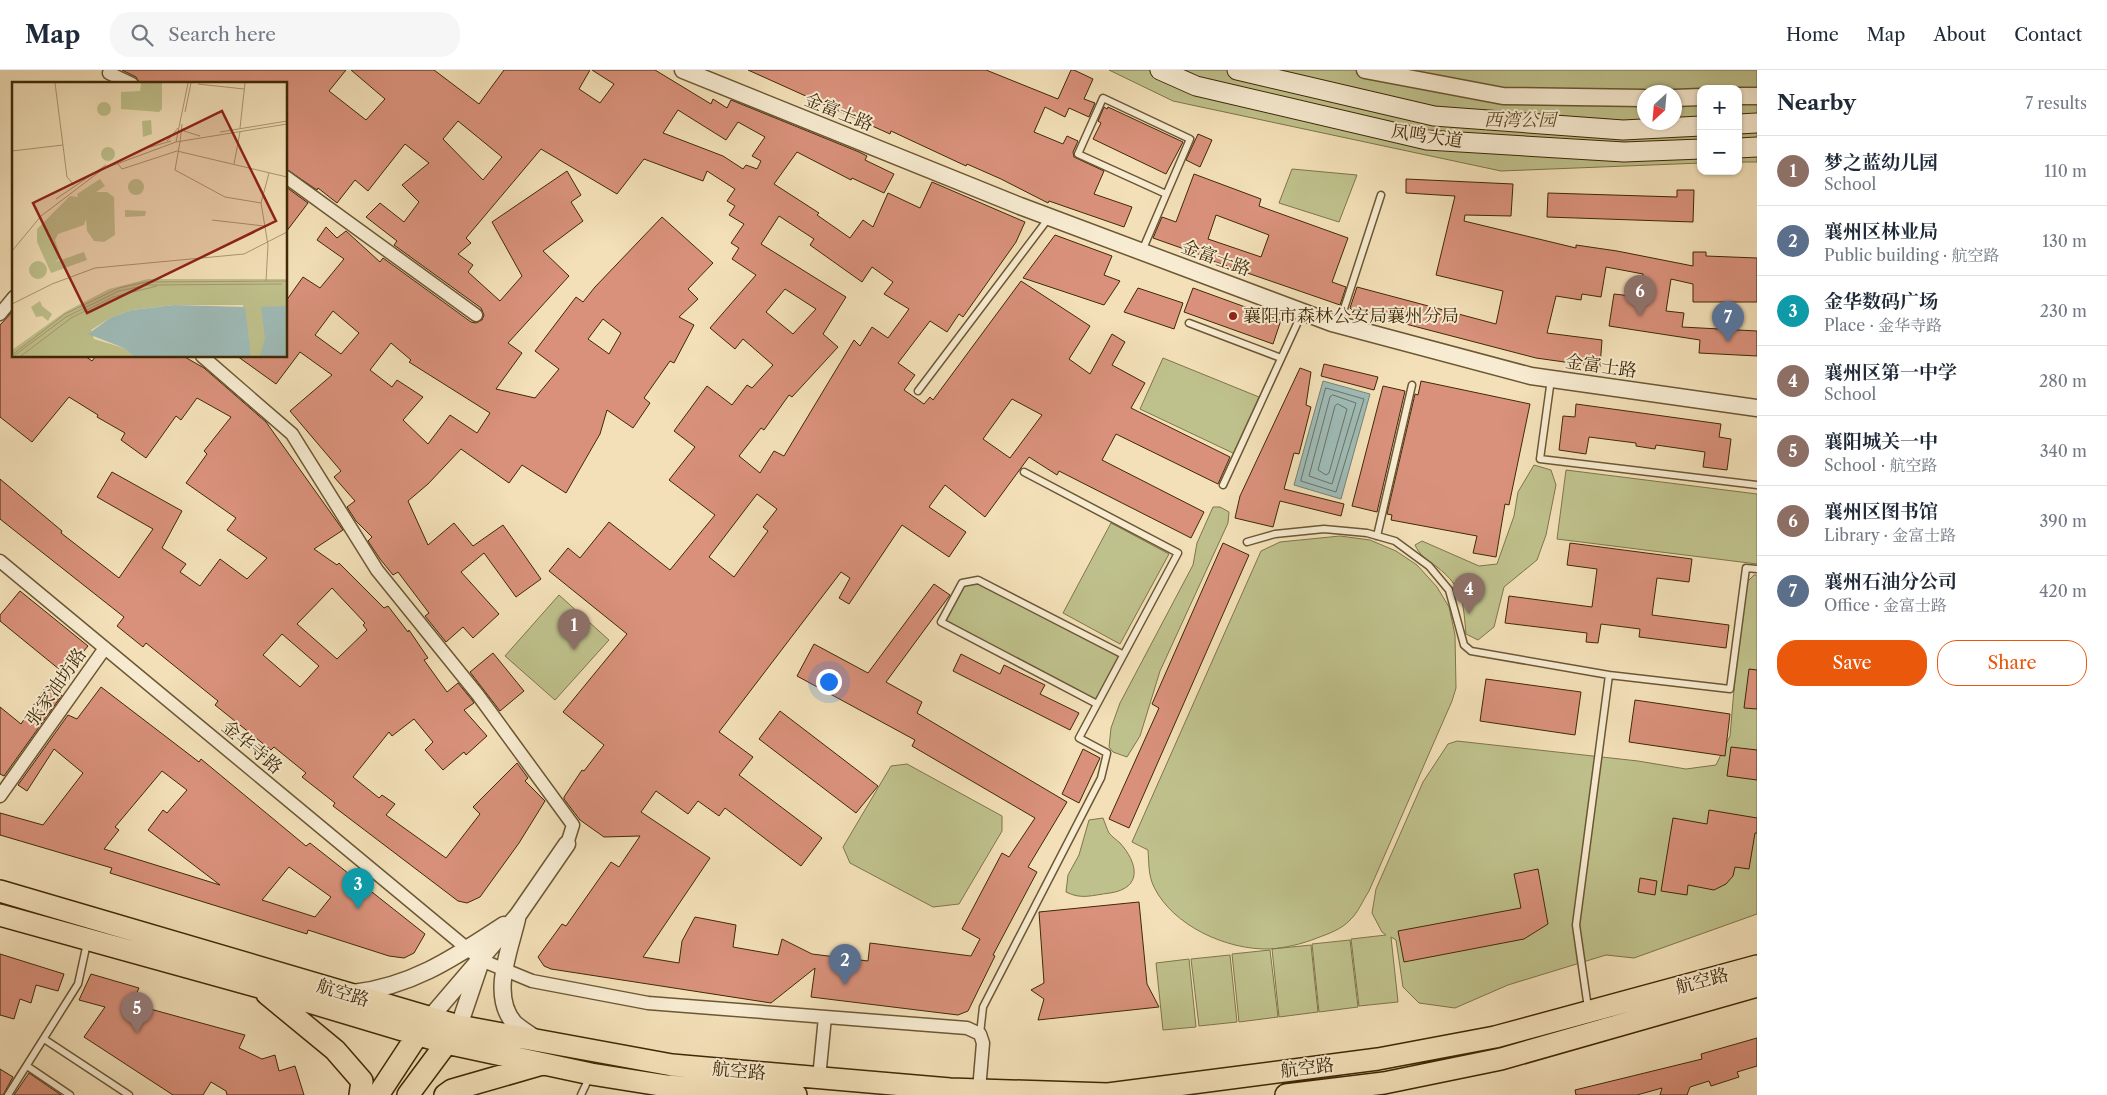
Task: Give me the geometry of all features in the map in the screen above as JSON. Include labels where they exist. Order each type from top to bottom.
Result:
[{"type":"main road","name":"凤鸣大道","points":[[1160,70],[1196,86],[1427,140],[1624,152],[1697,149]]},
{"type":"main road","name":"凤鸣大道","points":[[1237,70],[1434,116],[1623,130],[1697,126]]},
{"type":"main road","points":[[1742,124],[1757,123]]},
{"type":"main road","points":[[1742,148],[1757,147]]},
{"type":"main road","name":"航空路","points":[[0,891],[458,1026],[672,1065],[979,1090],[1108,1094],[1378,1059],[1495,1037],[1757,966]]},
{"type":"main road","name":"航空路","points":[[0,915],[259,988],[416,1036],[446,1043],[590,1074],[667,1086],[725,1093],[796,1095]]},
{"type":"main road","name":"航空路","points":[[1286,1095],[1386,1089],[1501,1059],[1757,986]]},
{"type":"main road","points":[[259,988],[334,1050],[362,1082],[360,1095]]},
{"type":"main road","points":[[378,1095],[429,1019]]},
{"type":"main road","points":[[408,1095],[458,1026]]},
{"type":"main road","points":[[444,1095],[452,1090],[542,1064]]},
{"type":"street","name":"金富士路","points":[[683,70],[1049,217],[1339,325],[1531,376],[1757,408]]},
{"type":"street","points":[[1365,70],[1503,96],[1637,98]]},
{"type":"street","points":[[109,76],[126,82]]},
{"type":"street","points":[[1742,96],[1757,96]]},
{"type":"street","points":[[1521,123],[1523,97]]},
{"type":"street","points":[[1682,98],[1697,97]]},
{"type":"street","points":[[288,178],[476,315]]},
{"type":"street","points":[[0,314],[12,299]]},
{"type":"street","points":[[204,358],[292,434],[377,570],[478,695],[573,825],[568,844],[518,915],[429,1019]]},
{"type":"street","name":"金华寺路","points":[[0,560],[481,960],[532,981],[648,1003],[966,1028],[980,1034]]},
{"type":"street","name":"张家油坊路","points":[[0,796],[105,648]]},
{"type":"street","points":[[346,994],[380,990],[424,974],[468,949],[518,915]]},
{"type":"street","points":[[518,915],[502,986],[504,1002],[514,1023],[538,1040]]},
{"type":"street","points":[[458,1026],[481,960]]},
{"type":"street","points":[[819,1078],[825,1017]]},
{"type":"street","points":[[979,1090],[983,1043],[980,1034]]},
{"type":"lane","points":[[1142,252],[1190,139],[1103,98],[1078,154],[1166,194]]},
{"type":"lane","points":[[1339,325],[1381,195]]},
{"type":"lane","points":[[918,391],[1049,217]]},
{"type":"lane","points":[[1223,485],[1302,312]]},
{"type":"lane","points":[[1189,324],[1281,358]]},
{"type":"lane","points":[[1551,379],[1540,460],[1757,485]]},
{"type":"lane","points":[[1377,536],[1412,385]]},
{"type":"lane","points":[[980,1034],[983,1007],[1101,778],[1107,753],[1079,738],[1122,654],[1178,552],[1024,472]]},
{"type":"lane","points":[[1247,542],[1275,534],[1324,529],[1377,536],[1396,541],[1429,566],[1450,590],[1464,645],[1471,651],[1609,675],[1730,689],[1746,568],[1757,570]]},
{"type":"lane","points":[[1097,704],[941,622],[962,583],[978,580],[1122,654]]},
{"type":"lane","points":[[1589,1012],[1576,925],[1609,675]]},
{"type":"lane","points":[[8,1095],[78,984],[87,939]]},
{"type":"lane","points":[[44,1039],[128,1095]]},
{"type":"lane","points":[[27,1066],[70,1095]]},
{"type":"lane","points":[[581,1095],[590,1074]]},
{"type":"green space","name":"西湾公园","points":[[1109,70],[1757,70],[1757,162],[1742,162],[1742,85],[1697,85],[1697,163],[1501,171],[1173,101]]},
{"type":"green space","points":[[1292,169],[1357,175],[1339,222],[1279,203]]},
{"type":"green space","points":[[1163,358],[1259,397],[1235,454],[1140,409]]},
{"type":"green space","points":[[1534,465],[1551,470],[1556,485],[1546,535],[1537,560],[1504,587],[1494,627],[1478,640],[1466,634],[1463,605],[1457,589],[1446,575],[1422,555],[1415,545],[1422,541],[1479,566],[1497,564],[1514,516],[1518,492]]},
{"type":"green space","points":[[1566,470],[1757,494],[1757,564],[1557,539]]},
{"type":"green space","points":[[1213,507],[1220,507],[1229,512],[1228,523],[1160,671],[1140,736],[1127,757],[1113,752],[1109,747],[1111,728],[1120,703],[1193,565],[1197,543]]},
{"type":"green space","points":[[1111,523],[1169,554],[1120,644],[1063,613]]},
{"type":"green space","points":[[1340,536],[1370,540],[1396,551],[1417,565],[1437,587],[1449,607],[1455,635],[1456,688],[1369,891],[1353,917],[1335,931],[1281,948],[1253,948],[1236,945],[1203,933],[1174,913],[1154,887],[1149,868],[1148,850],[1132,842],[1261,551],[1280,542]]},
{"type":"green space","points":[[1754,575],[1757,575],[1757,914],[1634,958],[1606,955],[1508,985],[1455,1008],[1419,1003],[1403,987],[1396,940],[1391,937],[1398,1002],[1359,1006],[1351,939],[1386,935],[1382,932],[1372,913],[1376,889],[1423,782],[1448,744],[1457,741],[1638,761],[1686,769],[1716,765],[1730,736],[1747,582]]},
{"type":"green space","points":[[978,580],[1122,654],[1097,704],[941,622],[962,583]]},
{"type":"green space","points":[[559,595],[609,640],[555,700],[505,656]]},
{"type":"green space","points":[[907,764],[1002,816],[1002,831],[959,904],[933,907],[850,863],[843,847],[891,766]]},
{"type":"green space","points":[[1103,818],[1109,833],[1120,843],[1131,859],[1134,874],[1132,880],[1128,886],[1110,893],[1077,896],[1066,892],[1068,875],[1079,855],[1089,820]]},
{"type":"green space","points":[[1350,940],[1358,1007],[1319,1012],[1312,944]]},
{"type":"green space","points":[[1311,945],[1318,1012],[1279,1017],[1272,949]]},
{"type":"green space","points":[[1270,950],[1278,1017],[1239,1022],[1232,954]]},
{"type":"green space","points":[[1230,955],[1237,1022],[1199,1026],[1191,959]]},
{"type":"green space","points":[[1189,959],[1196,1027],[1163,1030],[1156,963]]},
{"type":"water","points":[[1323,381],[1370,394],[1341,499],[1294,485]]},
{"type":"building","points":[[122,70],[346,70],[329,91],[366,120],[385,99],[351,70],[434,70],[479,104],[504,70],[590,70],[579,89],[600,103],[614,84],[592,70],[655,70],[711,104],[713,99],[727,108],[731,100],[859,152],[867,156],[865,160],[894,174],[884,193],[852,178],[851,180],[797,152],[774,184],[819,213],[817,215],[850,238],[863,220],[873,227],[888,193],[920,208],[932,182],[1025,222],[1016,242],[963,317],[959,314],[947,332],[930,321],[898,363],[915,375],[904,390],[924,404],[930,397],[933,400],[1021,281],[1090,326],[1069,359],[1090,374],[1112,334],[1125,342],[1112,365],[1145,383],[1131,408],[1230,457],[1218,484],[1116,434],[1102,460],[1204,512],[1191,538],[1059,471],[1057,475],[1029,457],[985,517],[945,485],[929,507],[966,532],[949,557],[902,525],[849,604],[839,598],[850,578],[841,572],[719,732],[753,757],[739,775],[822,838],[801,866],[725,808],[719,816],[698,801],[688,814],[656,791],[641,812],[710,858],[643,957],[679,963],[682,941],[695,917],[736,925],[733,947],[778,955],[782,939],[812,954],[868,961],[870,943],[971,956],[980,939],[962,929],[1002,853],[1009,857],[1035,818],[912,746],[915,740],[797,676],[814,644],[868,673],[934,584],[950,595],[886,682],[922,702],[917,713],[1067,802],[1028,867],[1037,872],[993,955],[995,956],[968,1011],[958,1015],[811,997],[815,968],[771,1003],[551,969],[544,966],[538,957],[562,924],[566,926],[611,862],[619,867],[640,836],[604,837],[580,820],[564,799],[582,770],[584,771],[604,745],[563,712],[627,634],[549,571],[568,548],[580,558],[609,522],[670,570],[715,515],[669,480],[695,447],[674,431],[707,386],[732,405],[747,385],[752,388],[773,365],[743,339],[735,349],[710,328],[756,275],[732,259],[739,248],[731,243],[744,224],[729,215],[735,206],[727,201],[735,189],[707,171],[703,181],[644,159],[617,194],[541,149],[466,238],[471,243],[458,254],[473,265],[468,272],[500,301],[522,276],[492,222],[567,171],[581,195],[571,202],[583,221],[543,251],[569,276],[508,343],[522,353],[496,389],[535,398],[559,369],[535,351],[576,297],[583,302],[662,217],[713,263],[688,289],[698,299],[679,317],[694,325],[674,363],[670,361],[644,398],[650,403],[633,428],[607,410],[600,434],[566,493],[522,465],[509,483],[461,449],[428,484],[408,501],[428,545],[454,523],[473,546],[503,525],[541,579],[516,597],[484,553],[461,572],[499,614],[473,638],[463,627],[446,642],[425,616],[429,613],[398,572],[393,575],[380,559],[368,541],[372,537],[356,521],[347,507],[355,501],[334,477],[341,471],[290,411],[332,375],[300,352],[276,384],[240,358],[288,358],[288,298],[303,277],[320,288],[344,259],[317,240],[326,227],[337,238],[346,231],[380,262],[383,258],[471,322],[476,323],[482,320],[484,315],[481,308],[394,245],[397,241],[366,217],[380,203],[404,222],[419,202],[402,185],[429,163],[405,144],[368,191],[355,180],[337,203],[318,188],[317,190],[288,170],[288,82],[139,82],[136,77]],"holes":[[[678,110],[726,140],[738,122],[765,137],[752,156],[761,161],[757,169],[746,165],[743,169],[723,156],[663,133]],[[458,121],[502,157],[483,180],[443,139]],[[779,216],[814,239],[810,245],[862,282],[872,267],[893,282],[884,294],[909,309],[888,338],[872,327],[860,346],[854,340],[784,456],[774,451],[760,473],[739,456],[761,428],[764,430],[789,395],[792,397],[838,347],[823,334],[846,297],[761,244]],[[785,289],[816,309],[793,334],[766,312]],[[333,311],[359,333],[341,354],[315,335]],[[603,319],[621,333],[609,354],[588,339]],[[391,343],[411,360],[409,362],[490,413],[477,433],[450,415],[428,444],[403,420],[423,397],[397,380],[392,387],[370,370]],[[1012,399],[1042,415],[1010,458],[983,439]],[[757,494],[777,509],[763,527],[768,531],[734,577],[709,557]]]},
{"type":"building","points":[[748,70],[986,70],[1058,99],[1071,70],[1074,70],[1093,79],[1084,99],[1095,103],[1089,117],[1069,108],[1065,117],[1045,107],[1034,132],[1063,144],[1067,136],[1078,141],[1073,152],[1074,157],[1104,171],[1094,194],[1132,207],[1124,227],[1049,201],[1048,203],[1001,179],[967,164],[966,166],[891,131],[890,134]]},
{"type":"building","points":[[1104,107],[1107,109],[1108,107],[1183,142],[1166,174],[1093,139],[1101,123],[1098,121]]},
{"type":"building","points":[[1198,134],[1212,140],[1200,167],[1186,160]]},
{"type":"building","points":[[1194,174],[1261,199],[1259,206],[1348,238],[1332,282],[1346,287],[1340,305],[1204,258],[1204,256],[1153,238],[1162,217],[1176,222]],"holes":[[[1216,215],[1269,235],[1261,257],[1208,239]]]},
{"type":"building","points":[[1406,179],[1513,184],[1511,216],[1465,215],[1464,221],[1576,248],[1576,245],[1617,251],[1693,266],[1693,252],[1706,252],[1706,256],[1757,258],[1757,302],[1693,302],[1693,284],[1671,279],[1666,311],[1684,313],[1682,327],[1757,331],[1757,356],[1699,353],[1700,340],[1609,326],[1614,294],[1640,297],[1643,274],[1606,267],[1601,297],[1582,294],[1581,300],[1556,296],[1547,333],[1602,340],[1600,367],[1536,358],[1352,310],[1350,308],[1357,287],[1496,324],[1503,291],[1436,275],[1455,196],[1406,193]]},
{"type":"building","points":[[288,188],[308,203],[288,229]]},
{"type":"building","points":[[1677,190],[1694,190],[1693,222],[1547,217],[1548,193],[1677,197]]},
{"type":"building","points":[[1055,235],[1112,256],[1104,275],[1120,281],[1104,305],[1023,278]]},
{"type":"building","points":[[1138,288],[1183,303],[1174,329],[1124,312]]},
{"type":"building","name":"襄阳市森林公安局襄州分局","points":[[1193,288],[1281,320],[1273,344],[1184,312]]},
{"type":"building","points":[[12,312],[12,358],[88,358],[92,361],[94,358],[186,358],[204,368],[266,422],[343,530],[314,549],[337,565],[339,563],[384,608],[388,606],[408,632],[409,630],[428,658],[424,660],[447,692],[458,683],[472,700],[474,703],[464,710],[487,736],[466,755],[464,752],[443,770],[425,750],[433,742],[414,719],[392,736],[389,732],[353,777],[379,798],[382,795],[395,804],[386,815],[446,858],[480,814],[473,807],[517,763],[528,778],[525,781],[545,801],[519,843],[480,897],[467,903],[458,901],[333,806],[335,803],[302,777],[306,773],[274,747],[271,750],[215,705],[218,701],[146,643],[143,647],[117,626],[124,617],[0,519],[0,479],[62,531],[61,533],[119,578],[153,529],[97,497],[112,472],[182,511],[162,548],[186,564],[180,572],[200,586],[220,559],[247,579],[267,558],[227,530],[236,518],[186,483],[207,454],[204,451],[231,417],[197,398],[181,420],[176,416],[146,458],[121,440],[125,433],[97,417],[98,415],[69,397],[32,442],[0,417],[0,325]],"holes":[[[332,588],[365,623],[363,625],[367,630],[337,659],[297,624]],[[282,634],[319,666],[300,687],[263,655]]]},
{"type":"building","points":[[1324,364],[1378,377],[1374,390],[1321,376]]},
{"type":"building","points":[[1300,368],[1311,372],[1306,405],[1311,407],[1299,454],[1294,453],[1284,489],[1344,504],[1341,516],[1280,501],[1273,527],[1235,518],[1240,496]]},
{"type":"building","points":[[1421,381],[1530,404],[1509,505],[1505,504],[1496,557],[1473,553],[1477,536],[1391,520],[1392,515],[1387,514],[1415,394],[1418,395]]},
{"type":"building","points":[[1383,386],[1405,391],[1377,512],[1352,506]]},
{"type":"building","points":[[1576,404],[1721,424],[1719,437],[1731,439],[1727,470],[1703,467],[1705,452],[1656,445],[1655,449],[1636,446],[1636,443],[1589,437],[1586,454],[1559,450],[1563,416],[1575,417]]},
{"type":"building","points":[[1223,543],[1249,555],[1129,828],[1109,819],[1159,708],[1152,704]]},
{"type":"building","points":[[1570,543],[1692,559],[1689,582],[1657,578],[1652,615],[1729,625],[1726,648],[1639,637],[1640,629],[1601,624],[1598,643],[1586,642],[1587,633],[1505,623],[1509,596],[1592,607],[1597,569],[1567,565]]},
{"type":"building","points":[[20,591],[88,646],[65,674],[0,621],[0,615]]},
{"type":"building","points":[[493,653],[524,691],[500,711],[470,672]]},
{"type":"building","points":[[961,654],[1000,674],[1004,665],[1045,685],[1040,694],[1079,713],[1070,730],[953,671]]},
{"type":"building","points":[[1749,669],[1757,670],[1757,709],[1744,708]]},
{"type":"building","points":[[1486,679],[1581,692],[1575,735],[1480,721]]},
{"type":"building","points":[[47,685],[62,695],[4,776],[0,774],[0,707],[21,724]]},
{"type":"building","points":[[101,687],[199,762],[201,759],[306,846],[310,843],[425,934],[414,953],[404,958],[389,956],[308,930],[307,934],[110,873],[112,868],[0,835],[0,813],[43,825],[83,773],[54,749],[27,791],[18,785],[68,715],[77,719]],"holes":[[[162,771],[187,790],[167,813],[163,810],[148,830],[220,885],[104,849],[119,830],[115,827]],[[289,867],[331,897],[315,917],[262,900]]]},
{"type":"building","points":[[1635,700],[1730,714],[1725,756],[1629,742]]},
{"type":"building","points":[[780,711],[878,786],[856,813],[759,739]]},
{"type":"building","points":[[1731,747],[1757,750],[1757,780],[1727,776]]},
{"type":"building","points":[[1083,749],[1100,758],[1079,803],[1062,794]]},
{"type":"building","points":[[1709,810],[1757,818],[1757,833],[1755,833],[1749,869],[1735,867],[1733,876],[1726,884],[1714,890],[1688,885],[1687,895],[1661,891],[1673,818],[1707,824]]},
{"type":"building","points":[[1538,869],[1548,924],[1524,939],[1404,962],[1398,931],[1521,908],[1514,874]]},
{"type":"building","points":[[1640,878],[1657,881],[1655,895],[1638,892]]},
{"type":"building","points":[[1139,902],[1147,984],[1159,1007],[1038,1020],[1044,999],[1031,990],[1044,983],[1039,912]]},
{"type":"building","points":[[0,954],[64,974],[58,991],[36,985],[31,1003],[20,999],[14,1019],[0,1015]]},
{"type":"building","points":[[91,974],[139,988],[132,1004],[245,1035],[239,1048],[262,1059],[275,1055],[279,1071],[295,1066],[304,1095],[227,1095],[226,1091],[211,1082],[203,1095],[173,1095],[84,1037],[105,1007],[79,1000]]},
{"type":"building","points":[[1757,1038],[1757,1066],[1737,1072],[1739,1077],[1711,1086],[1709,1081],[1690,1087],[1687,1095],[1660,1095],[1662,1088],[1637,1095],[1576,1095],[1575,1090],[1702,1059],[1701,1054]]},
{"type":"building","points":[[0,1069],[13,1077],[3,1095],[0,1095]]},
{"type":"building","points":[[29,1073],[61,1095],[14,1095]]},
{"type":"place","name":"襄阳市森林公安局襄州分局","points":[[1233,316]]},
{"type":"place","name":"襄州区图书馆","points":[[1640,316]]},
{"type":"place","name":"襄州石油分公司","points":[[1728,342]]},
{"type":"place","name":"襄州区第一中学","points":[[1469,614]]},
{"type":"place","name":"梦之蓝幼儿园","points":[[574,650]]},
{"type":"place","name":"金华数码广场","points":[[358,909]]},
{"type":"place","name":"襄州区林业局","points":[[845,985]]},
{"type":"place","name":"襄阳城关一中","points":[[137,1033]]}]
